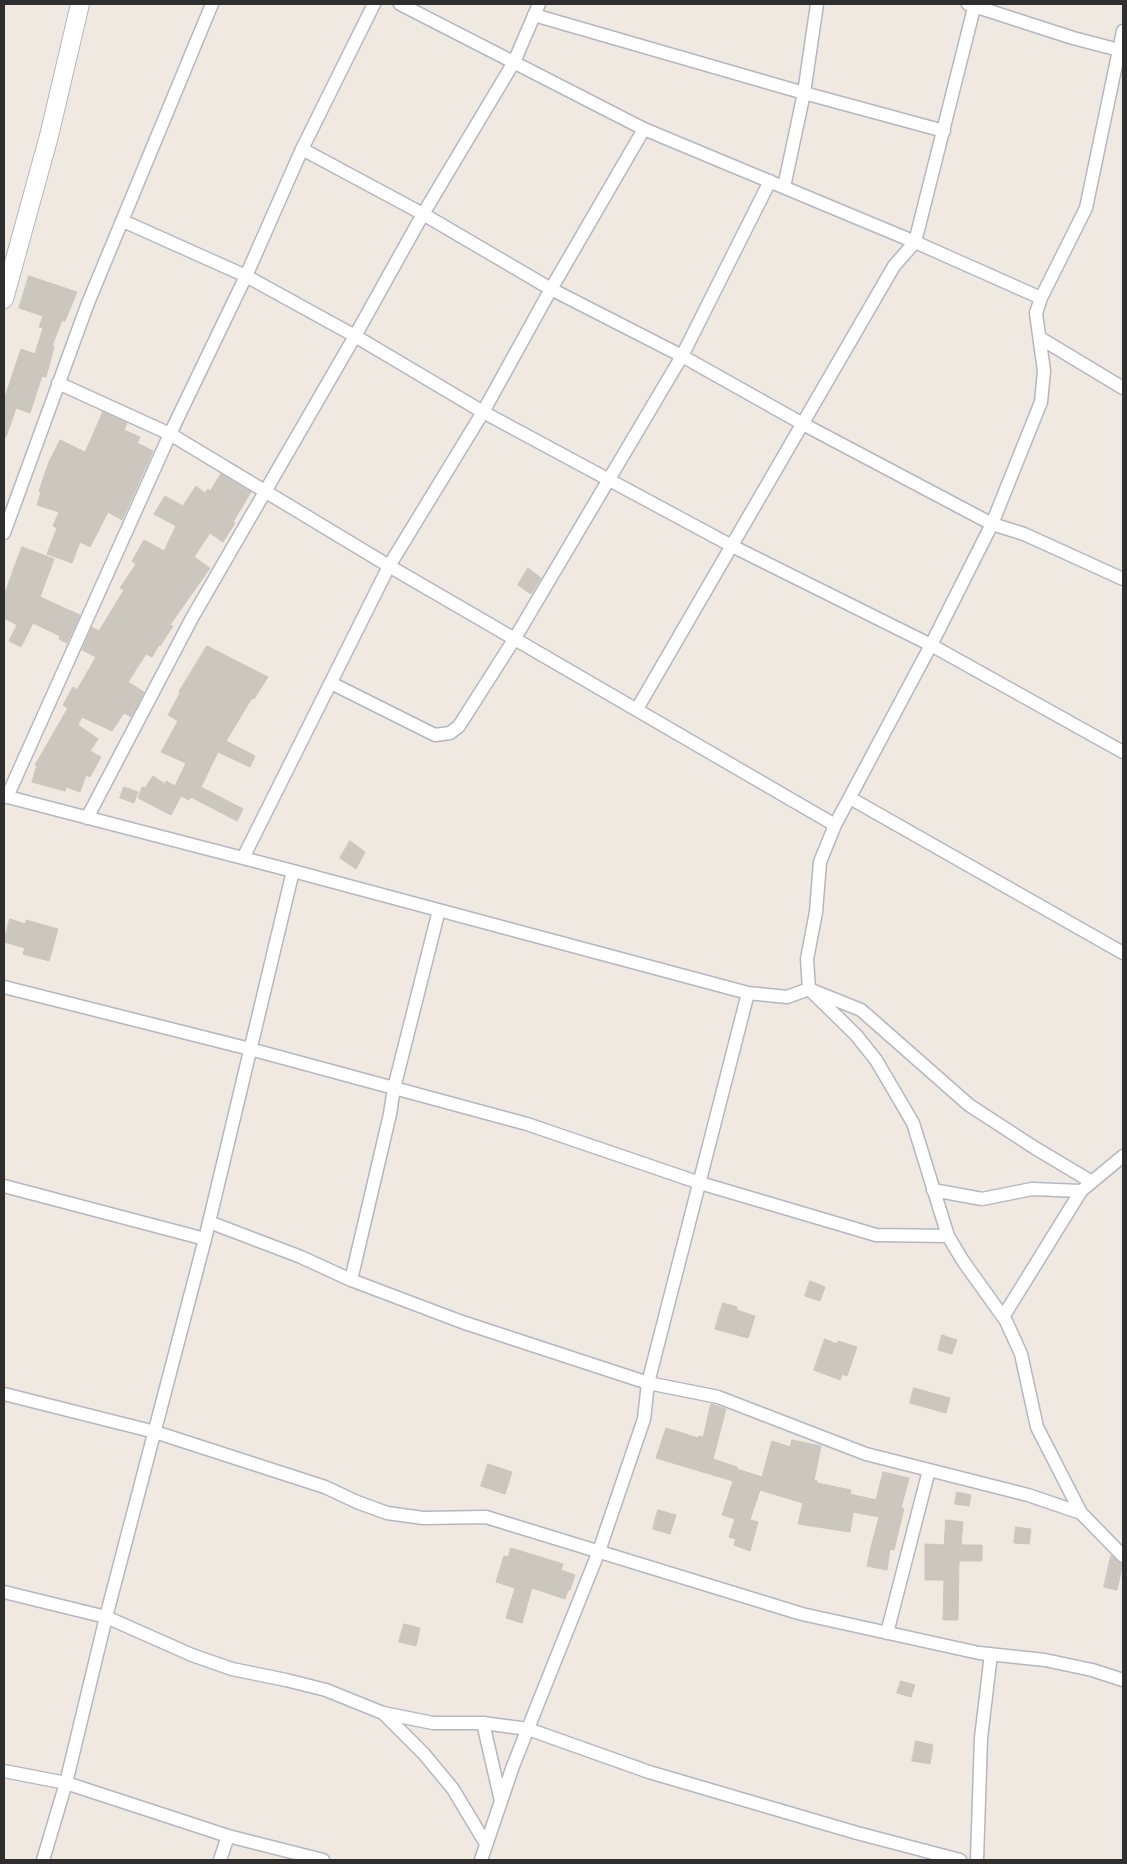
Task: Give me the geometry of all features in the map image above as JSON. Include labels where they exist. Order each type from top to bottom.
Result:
[{"type":"street","points":[[4,299],[49,136],[80,4]]},
{"type":"street","points":[[4,533],[88,303],[212,4]]},
{"type":"street","points":[[374,4],[302,149],[246,276],[170,434],[5,797],[293,871],[748,993],[787,997],[810,989],[861,1010],[969,1105],[1092,1182]]},
{"type":"street","points":[[400,4],[644,128],[915,242],[1040,298]]},
{"type":"street","points":[[784,187],[804,93],[817,4]]},
{"type":"street","points":[[637,709],[894,266],[915,242],[944,131],[972,4],[1073,38],[1121,51]]},
{"type":"street","points":[[87,818],[192,618],[355,336],[423,214],[514,62],[537,9],[804,93],[944,131]]},
{"type":"street","points":[[1123,31],[1121,51],[1086,208],[1040,298],[1036,313],[1044,371],[1041,402],[992,524],[931,645],[835,825],[820,862],[816,912],[807,960],[810,989],[856,1035],[876,1060],[913,1123],[948,1236],[963,1261],[1003,1317],[1021,1354],[1037,1427],[1080,1513],[1123,1556]]},
{"type":"street","points":[[243,858],[390,566],[482,412],[644,128]]},
{"type":"street","points":[[302,149],[423,214],[551,289],[682,356],[802,424],[992,524],[1024,534],[1123,579]]},
{"type":"street","points":[[331,683],[434,735],[450,733],[459,726],[515,638],[682,356],[770,181]]},
{"type":"street","points":[[123,221],[246,276],[355,336],[482,412],[732,546],[931,645],[1123,752]]},
{"type":"street","points":[[1040,338],[1123,388]]},
{"type":"street","points":[[58,383],[170,434],[390,566],[835,825]]},
{"type":"street","points":[[850,798],[1123,953]]},
{"type":"street","points":[[43,1860],[66,1783],[106,1617],[205,1239],[293,871]]},
{"type":"street","points":[[350,1280],[390,1114],[394,1088],[439,910]]},
{"type":"street","points":[[4,987],[250,1049],[527,1124],[700,1183],[876,1235],[948,1236]]},
{"type":"street","points":[[481,1860],[528,1729],[599,1551],[644,1419],[648,1382],[748,993]]},
{"type":"street","points":[[1003,1317],[1081,1191],[1123,1156]]},
{"type":"street","points":[[4,1186],[205,1239]]},
{"type":"street","points":[[933,1190],[982,1198],[1032,1189],[1081,1191]]},
{"type":"street","points":[[209,1222],[302,1257],[350,1280],[462,1322],[648,1382],[718,1397],[866,1454],[1028,1495],[1080,1513]]},
{"type":"street","points":[[4,1394],[155,1432],[325,1487],[387,1513],[423,1518],[486,1517],[802,1614],[991,1654],[1045,1660],[1092,1670],[1123,1680]]},
{"type":"street","points":[[887,1633],[929,1470]]},
{"type":"street","points":[[4,1592],[106,1617],[192,1655],[232,1669],[326,1690],[383,1713],[433,1723],[483,1723],[528,1729],[649,1772],[858,1833],[960,1860]]},
{"type":"street","points":[[977,1860],[981,1738],[991,1654]]},
{"type":"street","points":[[383,1713],[424,1754],[453,1789],[486,1844]]},
{"type":"street","points":[[483,1723],[501,1802]]},
{"type":"street","points":[[4,1771],[66,1783],[228,1836],[322,1860]]},
{"type":"street","points":[[220,1860],[228,1836]]},
{"type":"building","points":[[29,276],[77,292],[65,321],[62,320],[52,346],[54,347],[46,377],[42,376],[30,413],[16,408],[6,437],[4,437],[4,400],[21,349],[35,354],[43,328],[39,327],[43,316],[19,308]]},
{"type":"building","points":[[103,412],[127,423],[124,430],[140,437],[137,443],[153,451],[122,520],[108,512],[90,547],[80,542],[72,563],[47,554],[57,528],[53,526],[59,512],[37,505],[41,492],[39,491],[49,462],[60,440],[85,452]]},
{"type":"building","points":[[221,474],[251,492],[223,542],[210,533],[194,557],[210,568],[170,625],[173,626],[160,646],[152,657],[146,654],[128,682],[144,692],[131,717],[124,713],[112,731],[82,717],[78,725],[98,739],[90,751],[101,757],[90,777],[86,775],[80,792],[66,787],[65,791],[32,782],[37,765],[35,765],[68,708],[63,705],[73,687],[77,690],[96,657],[82,650],[92,627],[99,631],[124,590],[120,588],[136,564],[132,561],[144,540],[164,551],[176,526],[154,514],[165,496],[183,506],[196,486],[205,493],[208,489],[210,491]]},
{"type":"building","points":[[22,547],[54,559],[40,597],[80,615],[67,643],[59,639],[60,636],[33,623],[21,647],[9,641],[17,625],[4,618],[4,596]]},
{"type":"building","points":[[528,568],[541,578],[531,594],[518,585]]},
{"type":"building","points":[[207,646],[268,677],[254,699],[252,698],[226,741],[255,756],[250,767],[218,752],[201,787],[243,809],[237,821],[191,797],[189,800],[181,796],[171,815],[138,798],[142,787],[145,788],[153,776],[165,784],[166,781],[175,786],[186,763],[161,752],[178,721],[168,715],[179,692]]},
{"type":"building","points":[[124,787],[138,792],[134,803],[120,798]]},
{"type":"building","points":[[350,841],[365,852],[356,869],[340,858]]},
{"type":"building","points":[[10,919],[25,924],[26,920],[58,929],[49,961],[23,954],[25,948],[4,942]]},
{"type":"building","points":[[810,1281],[825,1287],[820,1301],[805,1296]]},
{"type":"building","points":[[723,1303],[737,1307],[737,1310],[755,1316],[748,1338],[715,1329]]},
{"type":"building","points":[[942,1335],[957,1340],[952,1354],[938,1350]]},
{"type":"building","points":[[825,1339],[837,1344],[838,1341],[857,1347],[847,1376],[842,1374],[840,1380],[814,1370]]},
{"type":"building","points":[[914,1388],[950,1398],[946,1413],[910,1403]]},
{"type":"building","points":[[711,1404],[726,1409],[713,1459],[737,1467],[737,1469],[762,1477],[772,1441],[790,1447],[792,1440],[821,1446],[814,1480],[817,1483],[851,1490],[850,1494],[876,1500],[883,1472],[909,1478],[901,1508],[904,1509],[894,1550],[890,1549],[887,1570],[867,1566],[879,1517],[853,1512],[850,1532],[798,1524],[803,1503],[760,1490],[750,1520],[758,1522],[750,1551],[734,1545],[736,1539],[729,1537],[735,1519],[722,1515],[733,1481],[656,1458],[666,1428],[698,1438],[699,1436],[703,1437]]},
{"type":"building","points":[[488,1464],[512,1472],[505,1494],[481,1486]]},
{"type":"building","points":[[957,1492],[971,1495],[969,1506],[955,1504]]},
{"type":"building","points":[[658,1510],[676,1515],[670,1534],[653,1529]]},
{"type":"building","points":[[946,1520],[963,1522],[961,1545],[982,1545],[982,1561],[959,1561],[958,1620],[943,1620],[944,1580],[925,1580],[925,1544],[944,1545]]},
{"type":"building","points":[[1016,1527],[1031,1529],[1029,1544],[1014,1543]]},
{"type":"building","points":[[511,1548],[563,1564],[561,1570],[575,1575],[565,1599],[532,1588],[522,1623],[506,1618],[515,1588],[496,1582],[504,1556],[508,1557]]},
{"type":"building","points":[[1111,1556],[1123,1564],[1117,1590],[1104,1587]]},
{"type":"building","points":[[404,1624],[420,1628],[416,1646],[399,1642]]},
{"type":"building","points":[[901,1681],[915,1685],[911,1697],[897,1693]]},
{"type":"building","points":[[916,1741],[933,1745],[930,1764],[912,1761]]}]
